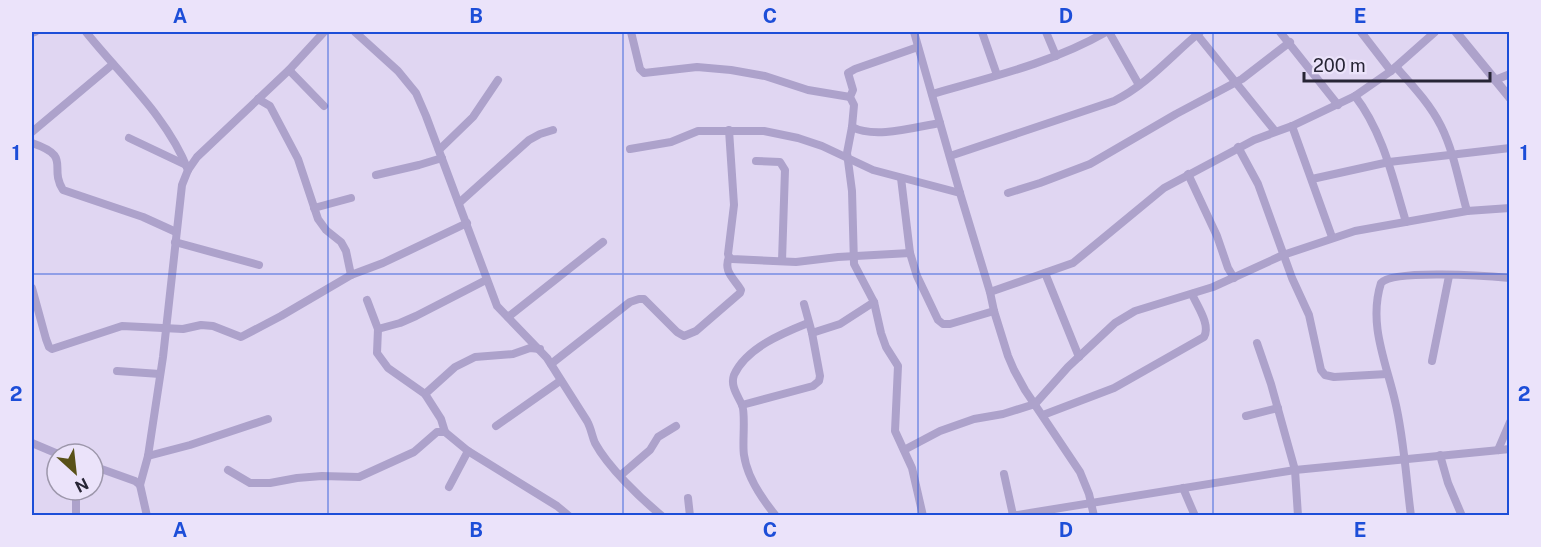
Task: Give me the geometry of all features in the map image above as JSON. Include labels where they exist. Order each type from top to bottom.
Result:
[{"type":"street","points":[[86,32],[155,114],[179,149],[187,167]]},
{"type":"street","points":[[147,516],[140,485],[148,456],[167,328],[176,232],[182,185],[187,167],[289,70],[324,32]]},
{"type":"street","points":[[355,32],[398,71],[416,93],[497,306],[540,349],[551,364],[587,421],[594,441],[621,476],[662,516]]},
{"type":"street","points":[[631,32],[640,69],[644,74],[696,67],[731,70],[765,76],[808,90],[850,97]]},
{"type":"street","points":[[914,32],[990,292],[993,311],[1014,370],[1080,472],[1092,503],[1094,516]]},
{"type":"street","points":[[982,32],[997,75]]},
{"type":"street","points":[[1046,32],[1056,56]]},
{"type":"street","points":[[932,93],[1056,56],[1107,32],[1139,85]]},
{"type":"street","points":[[950,156],[1127,95],[1197,32],[1275,131]]},
{"type":"street","points":[[1280,32],[1338,105]]},
{"type":"street","points":[[1361,32],[1430,107],[1441,125],[1467,211]]},
{"type":"street","points":[[990,292],[1073,263],[1164,188],[1238,147],[1292,126],[1355,96],[1393,69],[1435,32]]},
{"type":"street","points":[[1456,32],[1509,98]]},
{"type":"street","points":[[1008,192],[1040,183],[1090,164],[1183,110],[1237,82],[1290,42]]},
{"type":"street","points":[[918,47],[849,72],[853,90],[850,97],[854,105],[848,158],[852,191],[852,256],[857,272],[874,302],[883,340],[898,366],[895,431],[912,468],[923,516]]},
{"type":"street","points":[[32,132],[113,64]]},
{"type":"street","points":[[289,70],[324,106]]},
{"type":"street","points":[[1496,80],[1509,74]]},
{"type":"street","points":[[376,175],[419,165],[441,154],[472,117],[498,80]]},
{"type":"street","points":[[1355,96],[1368,116],[1389,162],[1406,222]]},
{"type":"street","points":[[258,99],[270,106],[278,120],[298,159],[322,225],[341,242],[346,251],[351,275]]},
{"type":"street","points":[[852,128],[861,132],[879,133],[940,123]]},
{"type":"street","points":[[1292,126],[1332,237]]},
{"type":"street","points":[[459,203],[529,140],[553,130]]},
{"type":"street","points":[[551,364],[630,302],[644,299],[677,332],[689,336],[740,293],[739,285],[728,272],[726,265],[729,257],[734,205],[729,130]]},
{"type":"street","points":[[630,149],[671,142],[698,131],[764,131],[822,146],[873,170],[960,193]]},
{"type":"street","points":[[129,138],[187,167]]},
{"type":"street","points":[[32,143],[51,150],[58,165],[60,185],[63,190],[143,217],[176,232]]},
{"type":"street","points":[[1238,147],[1258,184],[1283,255],[1309,315],[1319,365],[1325,375],[1334,377],[1387,374]]},
{"type":"street","points":[[1312,180],[1389,162],[1509,148]]},
{"type":"street","points":[[756,161],[780,162],[785,170],[782,261]]},
{"type":"street","points":[[1188,174],[1234,278]]},
{"type":"street","points":[[901,178],[910,253],[917,276],[938,320],[943,324],[951,324],[993,311]]},
{"type":"street","points":[[314,208],[351,198]]},
{"type":"street","points":[[904,450],[940,431],[1035,404],[1079,357],[1125,315],[1192,294],[1234,278],[1283,255],[1332,237],[1467,211],[1509,208]]},
{"type":"street","points":[[32,288],[34,311],[49,347],[52,348],[122,326],[183,329],[213,326],[241,337],[351,275],[467,223]]},
{"type":"street","points":[[175,242],[259,265]]},
{"type":"street","points":[[508,317],[603,242]]},
{"type":"street","points":[[729,257],[796,262],[910,253]]},
{"type":"street","points":[[1045,273],[1079,357]]},
{"type":"street","points":[[1411,516],[1395,400],[1387,374],[1376,318],[1381,284],[1388,279],[1413,275],[1509,278]]},
{"type":"street","points":[[1432,362],[1449,276]]},
{"type":"street","points":[[378,328],[400,323],[436,308],[486,280]]},
{"type":"street","points":[[1043,415],[1114,388],[1204,337],[1206,326],[1192,294]]},
{"type":"street","points":[[367,300],[378,328],[376,346],[382,360],[388,368],[425,394],[441,419],[445,432],[468,451],[557,506],[569,516]]},
{"type":"street","points":[[812,333],[840,324],[874,302]]},
{"type":"street","points":[[742,405],[813,386],[819,381],[812,333],[804,304]]},
{"type":"street","points":[[776,516],[763,498],[748,469],[744,455],[742,405],[736,397],[733,379],[742,364],[766,342],[808,323]]},
{"type":"street","points":[[1257,344],[1295,470],[1298,516]]},
{"type":"street","points":[[425,394],[464,362],[489,355],[513,354],[530,348],[540,349]]},
{"type":"street","points":[[117,371],[160,374]]},
{"type":"street","points":[[496,426],[560,381]]},
{"type":"street","points":[[1246,416],[1278,408]]},
{"type":"street","points":[[148,456],[190,445],[268,418]]},
{"type":"street","points":[[1498,450],[1509,422]]},
{"type":"street","points":[[621,476],[650,450],[658,437],[676,426]]},
{"type":"street","points":[[228,470],[250,483],[270,483],[322,476],[359,477],[414,452],[437,432],[445,432]]},
{"type":"street","points":[[1004,474],[1012,515],[1053,512],[1092,503],[1295,470],[1509,449]]},
{"type":"street","points":[[449,487],[468,451]]},
{"type":"street","points":[[1440,455],[1461,515]]},
{"type":"street","points":[[105,470],[140,485]]},
{"type":"street","points":[[1183,488],[1195,516]]},
{"type":"street","points":[[688,498],[690,516]]}]
